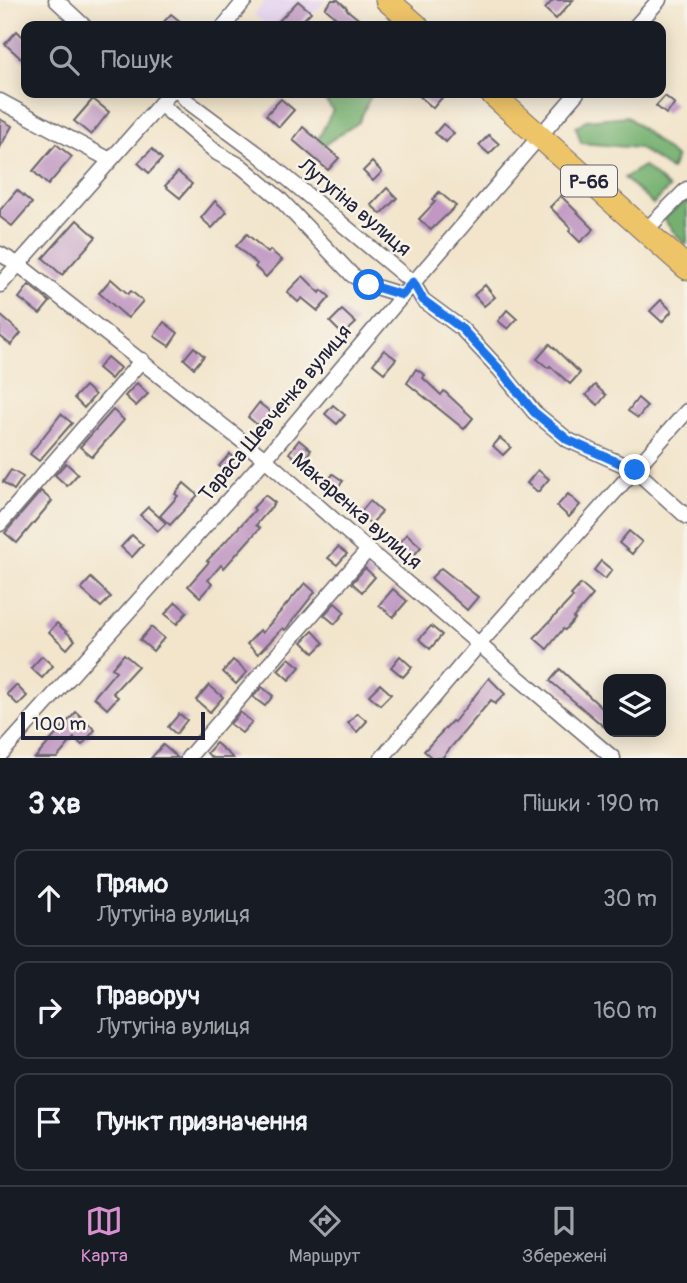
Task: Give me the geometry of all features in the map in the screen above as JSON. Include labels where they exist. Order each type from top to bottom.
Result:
[{"type":"main road","points":[[387,0],[411,21]]},
{"type":"main road","name":"Р-66","points":[[497,98],[687,268]]},
{"type":"street","points":[[56,0],[79,21]]},
{"type":"street","points":[[228,21],[245,0]]},
{"type":"street","points":[[640,21],[659,0]]},
{"type":"street","points":[[0,285],[165,98]]},
{"type":"street","name":"Лутугіна вулиця","points":[[165,98],[217,153],[241,166],[279,198],[352,275],[369,285],[402,295]]},
{"type":"street","name":"Лутугіна вулиця","points":[[186,98],[413,282],[423,300],[461,328],[534,412],[568,440],[635,470],[687,517]]},
{"type":"street","name":"Тараса Шевченка вулиця","points":[[0,755],[265,459],[572,98]]},
{"type":"street","points":[[0,101],[110,160]]},
{"type":"street","points":[[645,231],[687,189]]},
{"type":"street","name":"Макаренка вулиця","points":[[0,254],[18,264],[265,459],[613,758]]},
{"type":"street","points":[[0,524],[142,360]]},
{"type":"street","points":[[382,758],[480,643],[687,411]]},
{"type":"street","points":[[188,758],[368,550]]},
{"type":"street","points":[[589,758],[600,746]]},
{"type":"shaded area","points":[[266,0],[326,0],[306,21],[262,21],[254,15]]},
{"type":"green space","points":[[323,98],[370,98],[359,122],[319,148],[316,143],[333,110]]},
{"type":"green space","points":[[627,116],[676,158],[671,170],[639,148],[581,143],[576,127],[586,120]]},
{"type":"green space","points":[[644,166],[669,188],[653,204],[624,178]]},
{"type":"green space","points":[[687,199],[687,244],[684,244],[663,219]]},
{"type":"building","points":[[332,0],[338,0],[361,21],[339,21],[325,8]]},
{"type":"building","points":[[553,0],[573,0],[556,19],[545,9]]},
{"type":"building","points":[[298,1],[311,12],[302,21],[279,21]]},
{"type":"building","points":[[171,14],[180,21],[165,21]]},
{"type":"building","points":[[17,31],[21,35],[21,58],[5,44]]},
{"type":"building","points":[[666,97],[675,104],[666,114],[656,106]]},
{"type":"building","points":[[422,98],[442,98],[433,108]]},
{"type":"building","points":[[93,99],[109,112],[91,135],[74,121]]},
{"type":"building","points":[[281,99],[294,110],[279,127],[266,115]]},
{"type":"building","points":[[0,119],[12,126],[0,147]]},
{"type":"building","points":[[443,124],[454,133],[446,142],[435,133]]},
{"type":"building","points":[[303,127],[339,158],[328,170],[293,140]]},
{"type":"building","points":[[489,135],[499,144],[489,154],[479,145]]},
{"type":"building","points":[[56,144],[72,157],[48,185],[33,171]]},
{"type":"building","points":[[152,149],[162,159],[149,173],[138,163]]},
{"type":"building","points":[[372,162],[382,172],[373,181],[363,171]]},
{"type":"building","points":[[178,172],[192,184],[180,198],[165,186]]},
{"type":"building","points":[[387,188],[397,198],[381,214],[371,205]]},
{"type":"building","points":[[17,190],[32,203],[12,226],[0,217],[0,210]]},
{"type":"building","points":[[439,192],[456,206],[431,230],[419,219],[435,202],[432,200]]},
{"type":"building","points":[[561,196],[594,229],[580,242],[569,231],[571,228],[550,207]]},
{"type":"building","points":[[215,201],[227,212],[212,228],[201,218]]},
{"type":"building","points":[[77,220],[96,237],[62,275],[43,258]]},
{"type":"building","points":[[247,234],[268,253],[270,250],[282,260],[266,277],[255,267],[257,264],[236,246]]},
{"type":"building","points":[[303,276],[320,293],[322,290],[330,297],[318,311],[302,298],[298,302],[287,292]]},
{"type":"building","points":[[111,279],[128,294],[131,291],[143,301],[128,318],[99,293]]},
{"type":"building","points":[[29,285],[50,302],[40,314],[19,298]]},
{"type":"building","points":[[485,285],[495,297],[484,306],[474,295]]},
{"type":"building","points":[[661,300],[672,311],[662,322],[650,311]]},
{"type":"building","points":[[342,310],[356,323],[343,335],[330,322]]},
{"type":"building","points":[[507,310],[517,319],[508,329],[498,321]]},
{"type":"building","points":[[0,315],[21,333],[11,345],[0,336]]},
{"type":"building","points":[[164,322],[178,333],[169,346],[154,336]]},
{"type":"building","points":[[550,344],[580,373],[570,384],[550,366],[548,368],[537,359]]},
{"type":"building","points":[[194,347],[204,356],[194,368],[184,359]]},
{"type":"building","points":[[384,350],[396,359],[384,373],[373,364]]},
{"type":"building","points":[[107,357],[120,368],[111,379],[98,368]]},
{"type":"building","points":[[416,369],[425,375],[423,378],[441,395],[444,391],[473,418],[464,429],[407,383]]},
{"type":"building","points":[[137,383],[148,394],[136,406],[125,396]]},
{"type":"building","points":[[595,385],[606,395],[598,405],[586,395]]},
{"type":"building","points":[[85,386],[95,395],[84,408],[74,398]]},
{"type":"building","points":[[638,398],[647,406],[638,418],[628,411]]},
{"type":"building","points":[[259,403],[272,413],[260,427],[248,417]]},
{"type":"building","points":[[333,405],[345,415],[337,424],[325,414]]},
{"type":"building","points":[[113,410],[124,420],[92,457],[80,447]]},
{"type":"building","points":[[61,414],[72,423],[39,461],[30,454]]},
{"type":"building","points":[[500,438],[511,447],[503,455],[493,446]]},
{"type":"building","points":[[299,440],[311,450],[301,463],[289,453]]},
{"type":"building","points":[[230,454],[240,463],[230,475],[219,466]]},
{"type":"building","points":[[66,463],[78,474],[67,486],[55,475]]},
{"type":"building","points":[[11,470],[23,477],[14,490],[3,482]]},
{"type":"building","points":[[538,470],[549,479],[538,492],[527,483]]},
{"type":"building","points":[[333,474],[343,481],[334,492],[325,485]]},
{"type":"building","points":[[184,483],[198,495],[170,525],[160,516],[178,496],[175,494]]},
{"type":"building","points":[[41,491],[52,501],[17,543],[5,533]]},
{"type":"building","points":[[568,494],[580,505],[569,517],[557,506]]},
{"type":"building","points":[[265,495],[275,503],[256,525],[260,528],[224,568],[221,565],[208,580],[212,584],[200,597],[188,586]]},
{"type":"building","points":[[370,501],[382,512],[371,524],[359,514]]},
{"type":"building","points":[[148,507],[166,523],[158,531],[140,515]]},
{"type":"building","points":[[629,531],[642,542],[632,554],[619,543]]},
{"type":"building","points":[[407,534],[421,547],[411,559],[396,546]]},
{"type":"building","points":[[132,535],[143,545],[132,557],[121,547]]},
{"type":"building","points":[[338,547],[347,554],[337,565],[328,558]]},
{"type":"building","points":[[601,561],[612,570],[605,579],[594,570]]},
{"type":"building","points":[[365,568],[375,577],[362,592],[352,583]]},
{"type":"building","points":[[441,568],[478,597],[467,610],[431,578]]},
{"type":"building","points":[[91,578],[111,597],[101,607],[81,589]]},
{"type":"building","points":[[305,583],[315,592],[285,630],[283,628],[258,654],[247,644],[260,630],[262,633]]},
{"type":"building","points":[[581,584],[593,595],[547,649],[534,638],[573,597],[571,595]]},
{"type":"building","points":[[393,589],[407,601],[393,617],[379,605]]},
{"type":"building","points":[[176,602],[187,612],[177,624],[165,614]]},
{"type":"building","points":[[335,603],[345,612],[335,624],[324,615]]},
{"type":"building","points":[[57,623],[75,640],[67,649],[49,632]]},
{"type":"building","points":[[431,626],[442,635],[430,649],[419,639]]},
{"type":"building","points":[[151,627],[164,638],[153,651],[140,640]]},
{"type":"building","points":[[313,631],[324,643],[314,653],[302,642]]},
{"type":"building","points":[[124,654],[138,666],[113,693],[118,697],[107,709],[94,697],[116,671],[112,668]]},
{"type":"building","points":[[42,656],[53,666],[42,678],[31,668]]},
{"type":"building","points":[[400,656],[412,667],[403,677],[391,667]]},
{"type":"building","points":[[289,658],[300,667],[289,680],[278,670]]},
{"type":"building","points":[[233,660],[247,672],[236,684],[223,672]]},
{"type":"building","points":[[560,669],[603,707],[603,726],[550,681]]},
{"type":"building","points":[[489,678],[505,694],[495,704],[491,700],[442,758],[432,758],[424,751],[452,721],[454,722]]},
{"type":"building","points":[[380,684],[391,694],[380,705],[369,695]]},
{"type":"building","points":[[16,685],[27,696],[18,705],[7,694]]},
{"type":"building","points":[[209,685],[223,697],[210,712],[196,700]]},
{"type":"building","points":[[262,687],[273,696],[265,706],[253,697]]},
{"type":"building","points":[[76,712],[95,730],[82,745],[74,738],[57,758],[35,758]]},
{"type":"building","points":[[240,712],[252,722],[242,733],[230,724]]},
{"type":"building","points":[[357,713],[367,721],[357,732],[348,723]]},
{"type":"building","points":[[179,714],[187,720],[176,734],[168,727]]},
{"type":"building","points":[[216,743],[233,758],[212,758],[207,753]]},
{"type":"building","points":[[163,745],[178,758],[151,758]]},
{"type":"route","points":[[369,285],[402,295],[413,282],[423,300],[461,328],[534,412],[568,440],[635,470]]}]
